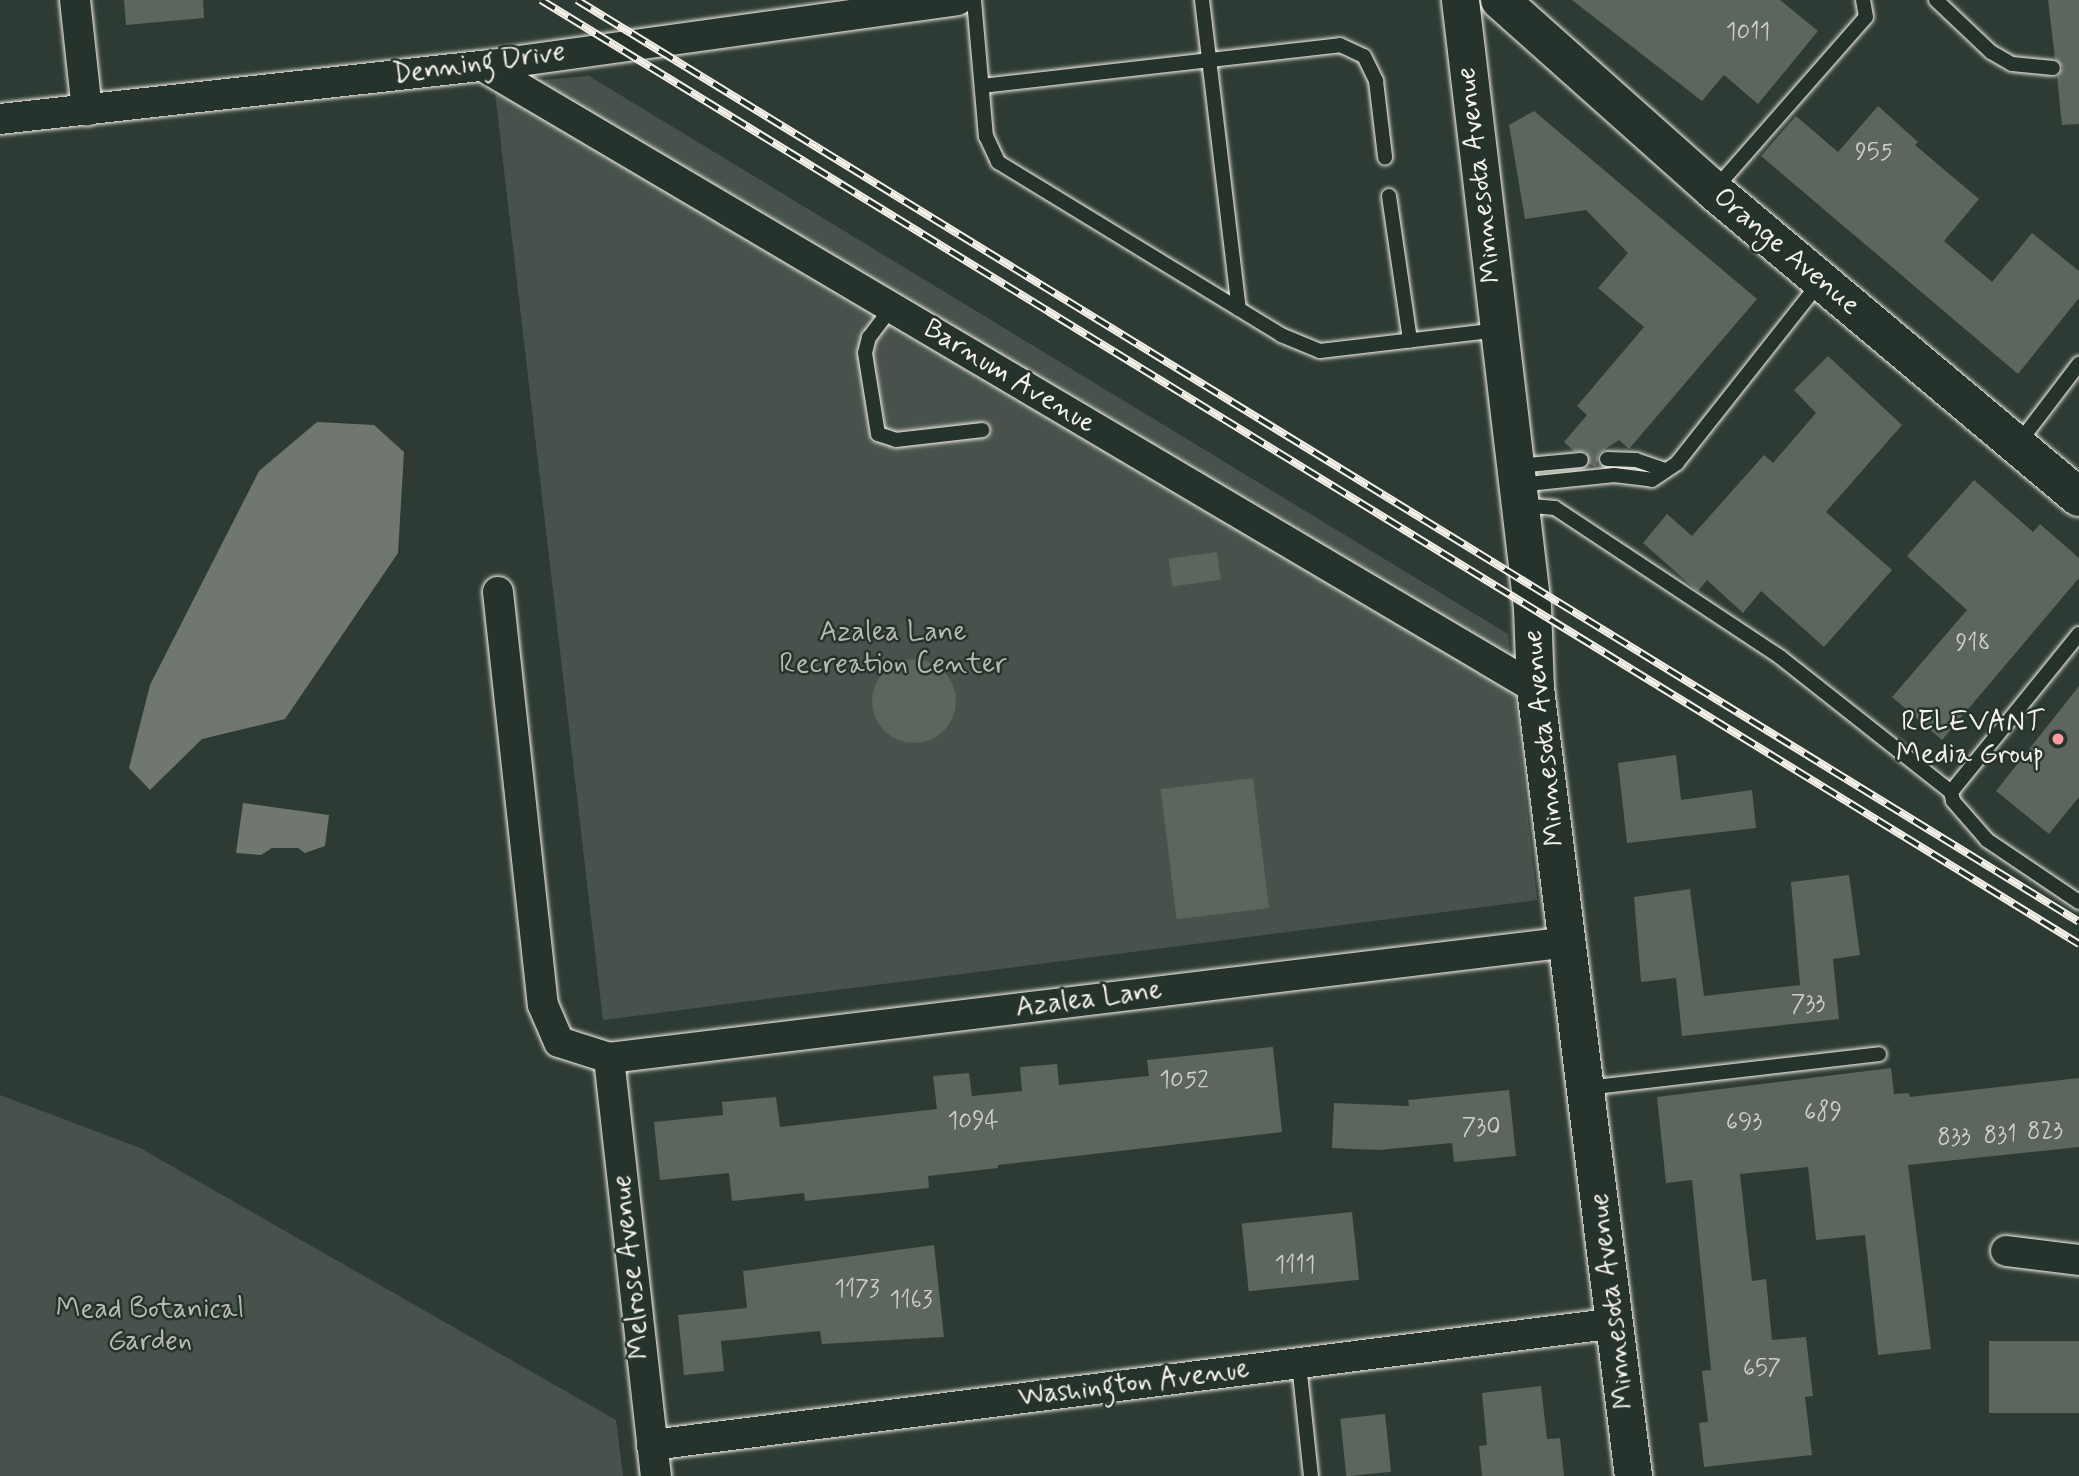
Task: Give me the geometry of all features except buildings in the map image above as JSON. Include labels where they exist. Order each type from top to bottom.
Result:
[{"type":"main road","name":"Orange Avenue","points":[[1500,0],[1713,191],[2079,497]]},
{"type":"street","points":[[75,0],[87,110]]},
{"type":"street","points":[[761,0],[798,20]]},
{"type":"street","name":"Denning Drive","points":[[0,119],[483,65],[957,0]]},
{"type":"street","name":"Minnesota Avenue","points":[[1460,0],[1532,607],[1535,688],[1569,942],[1633,1476]]},
{"type":"street","name":"Barnum Avenue","points":[[483,65],[1535,688]]},
{"type":"street","points":[[498,592],[543,1005],[559,1042],[609,1058]]},
{"type":"street","name":"Azalea Lane","points":[[609,1058],[1569,942]]},
{"type":"street","name":"Melrose Avenue","points":[[609,1058],[656,1476]]},
{"type":"street","points":[[2006,1251],[2079,1260]]},
{"type":"street","name":"Washington Avenue","points":[[652,1445],[1616,1323]]},
{"type":"lane","points":[[974,0],[986,136],[998,162],[1281,335],[1320,351],[1499,330]]},
{"type":"lane","points":[[1202,0],[1239,310]]},
{"type":"lane","points":[[1713,191],[1866,17],[1863,0]]},
{"type":"lane","points":[[1936,0],[1991,52],[2012,64],[2053,68]]},
{"type":"lane","points":[[982,86],[1340,45],[1364,56],[1376,81],[1385,157]]},
{"type":"lane","points":[[1389,196],[1410,340]]},
{"type":"lane","points":[[1517,485],[1614,475],[1652,480],[1677,463],[1821,281]]},
{"type":"lane","points":[[892,307],[869,337],[865,352],[878,434],[896,440],[982,430]]},
{"type":"lane","points":[[2017,445],[2079,364]]},
{"type":"lane","points":[[1606,459],[1636,460],[1665,470]]},
{"type":"lane","points":[[1517,485],[1581,460]]},
{"type":"lane","points":[[1517,485],[1780,657],[1951,792],[1953,802],[1987,840],[2079,902]]},
{"type":"lane","points":[[1951,792],[2079,634]]},
{"type":"lane","points":[[1587,1088],[1879,1054]]},
{"type":"lane","points":[[1299,1364],[1311,1476]]},
{"type":"green space","name":"Azalea Lane Recreation Center","points":[[589,76],[1508,634],[1537,900],[603,1020],[494,84]]},
{"type":"green space","name":"Mead Botanical Garden","points":[[0,1095],[140,1148],[616,1420],[623,1476],[0,1476]]},
{"type":"shaded area","points":[[317,422],[374,425],[404,452],[398,553],[285,719],[202,739],[150,790],[129,768],[150,685],[259,471]]},
{"type":"shaded area","points":[[243,803],[329,815],[325,846],[305,853],[298,848],[272,848],[261,855],[236,853]]},
{"type":"railway","points":[[541,0],[2079,944]]},
{"type":"railway","points":[[577,0],[2079,922]]},
{"type":"place","name":"RELEVANT Media Group","points":[[2058,739]]}]
